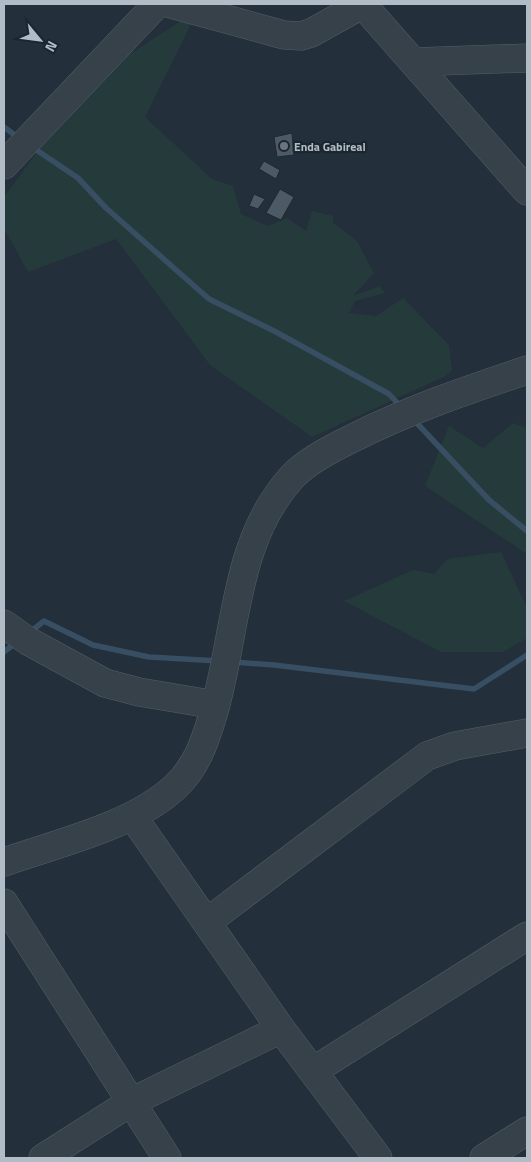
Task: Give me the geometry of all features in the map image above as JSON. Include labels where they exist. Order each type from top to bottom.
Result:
[{"type":"street","points":[[5,163],[47,122],[157,4]]},
{"type":"street","points":[[171,4],[284,35],[301,36],[362,4],[527,191]]},
{"type":"street","points":[[412,62],[527,58]]},
{"type":"street","points":[[4,862],[133,817],[176,787],[193,767],[203,749],[219,694],[244,567],[270,506],[293,476],[325,452],[391,419],[527,370]]},
{"type":"street","points":[[4,624],[28,641],[105,683],[139,692],[219,694]]},
{"type":"street","points":[[207,922],[427,756],[455,746],[527,733]]},
{"type":"street","points":[[133,817],[281,1029],[378,1158]]},
{"type":"street","points":[[4,904],[167,1158]]},
{"type":"street","points":[[313,1071],[527,936]]},
{"type":"street","points":[[43,1158],[131,1102],[281,1029]]},
{"type":"street","points":[[484,1158],[527,1131]]},
{"type":"green space","points":[[198,10],[145,117],[212,179],[233,186],[241,214],[268,226],[287,218],[306,231],[312,211],[333,216],[333,222],[357,241],[374,273],[353,296],[380,286],[385,293],[355,301],[349,313],[376,316],[403,298],[449,345],[452,370],[446,376],[312,437],[210,365],[116,239],[28,272],[4,228],[4,197],[58,124],[122,59]]},
{"type":"green space","points":[[513,423],[527,428],[527,554],[425,486],[449,426],[483,448]]},
{"type":"green space","points":[[501,552],[527,608],[527,638],[503,652],[441,652],[344,601],[413,570],[434,574],[447,559]]},
{"type":"building","name":"Enda Gabireal","points":[[292,133],[294,155],[277,157],[274,137]]},
{"type":"building","points":[[264,161],[280,170],[276,179],[259,169]]},
{"type":"building","points":[[280,189],[294,197],[281,220],[266,213]]},
{"type":"building","points":[[254,194],[265,199],[258,209],[249,206]]},
{"type":"waterway","points":[[4,127],[20,139]]},
{"type":"waterway","points":[[32,147],[78,178],[106,208],[209,299],[276,332],[389,394],[401,407]]},
{"type":"waterway","points":[[413,419],[489,500],[527,531]]},
{"type":"waterway","points":[[29,633],[44,621],[93,645],[149,657],[219,661]]},
{"type":"waterway","points":[[4,652],[18,641]]},
{"type":"waterway","points":[[233,662],[274,665],[474,689],[527,655]]},
{"type":"place","name":"Enda Gabireal","points":[[284,146]]}]
